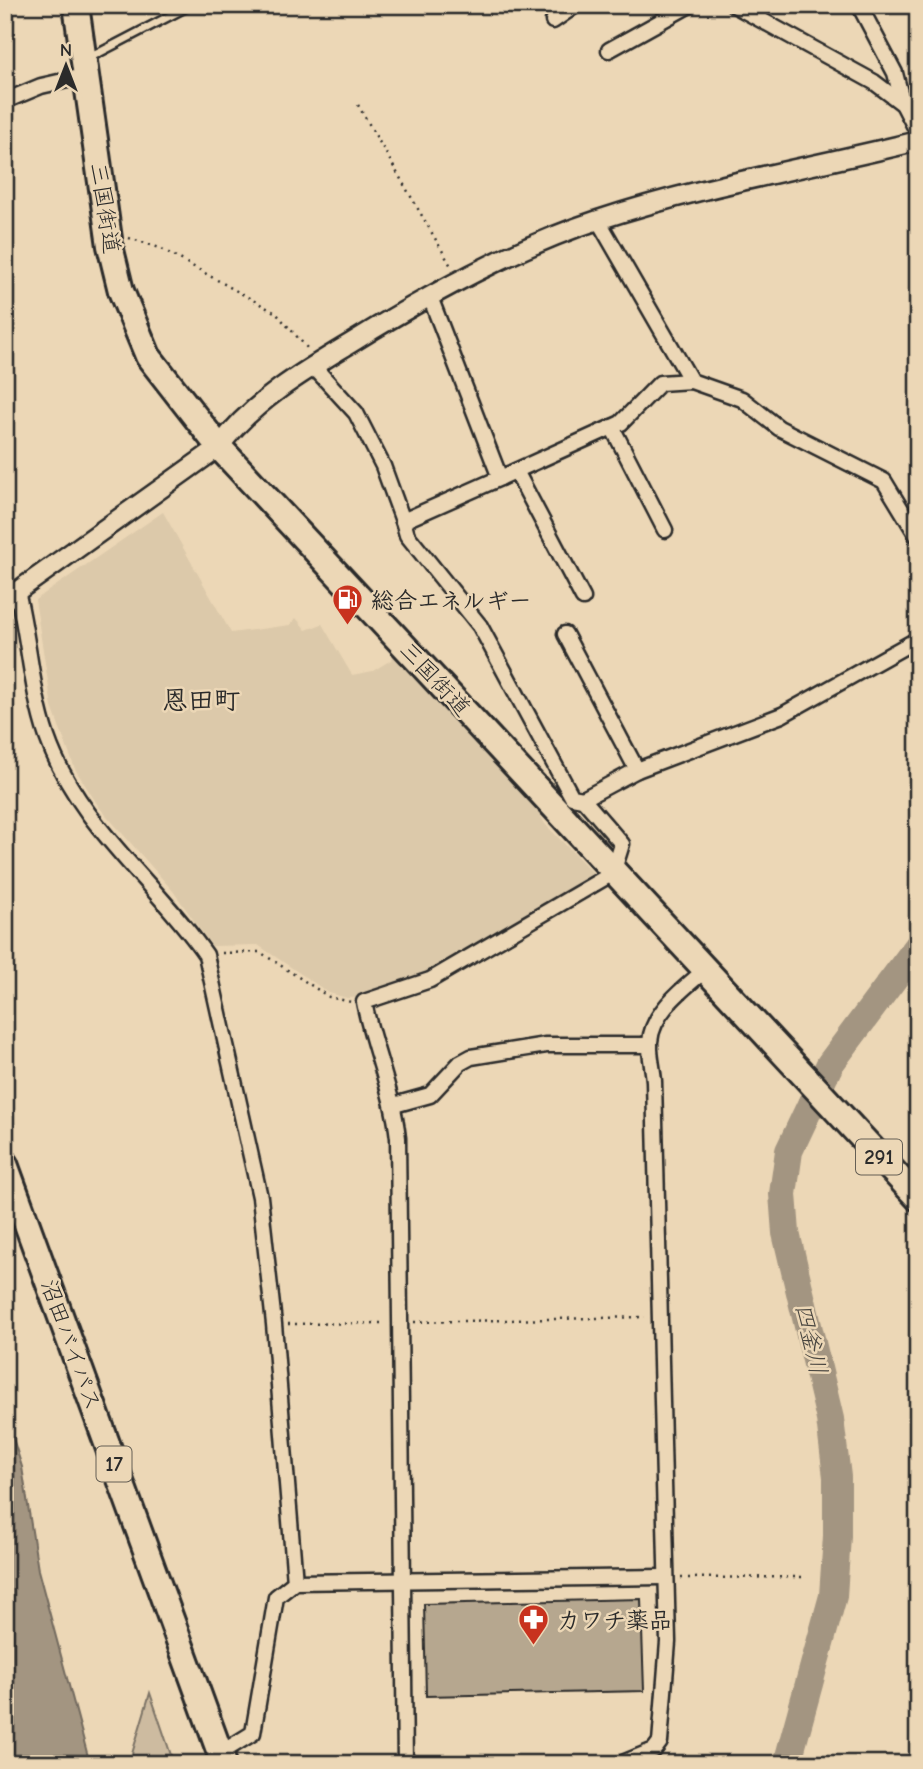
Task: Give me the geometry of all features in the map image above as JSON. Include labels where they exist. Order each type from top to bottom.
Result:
[{"type":"highway","name":"三国街道","points":[[76,5],[114,269],[137,337],[165,382],[219,447],[612,873],[918,1198]]},
{"type":"highway","name":"沼田バイパス","points":[[5,1164],[222,1759]]},
{"type":"street","points":[[553,21],[576,5]]},
{"type":"street","points":[[609,50],[690,5]]},
{"type":"street","points":[[734,5],[874,82],[904,104]]},
{"type":"street","points":[[859,5],[895,73],[904,104],[918,133]]},
{"type":"street","points":[[5,101],[84,69]]},
{"type":"street","points":[[295,1582],[274,1324],[260,1196],[206,955],[183,922],[87,813],[59,765],[47,737],[11,595],[219,447],[234,427],[316,364],[430,297],[531,247],[598,220],[918,141]]},
{"type":"street","points":[[598,220],[691,382]]},
{"type":"street","points":[[430,297],[500,478]]},
{"type":"street","points":[[316,364],[356,413],[383,466],[407,535],[480,626],[572,797],[583,799],[622,844],[612,873],[430,980],[364,1002],[372,1042],[394,1105],[398,1138],[405,1764]]},
{"type":"street","points":[[403,521],[621,423],[660,383],[691,382],[742,399],[779,428],[884,481],[918,537]]},
{"type":"street","points":[[612,427],[665,530]]},
{"type":"street","points":[[516,471],[583,598]]},
{"type":"street","points":[[565,634],[636,770]]},
{"type":"street","points":[[583,799],[636,770],[782,715],[918,639]]},
{"type":"street","points":[[620,1764],[654,1750],[660,1742],[668,1642],[650,1045],[652,1030],[666,1008],[704,971]]},
{"type":"street","points":[[394,1105],[430,1095],[460,1063],[471,1058],[547,1045],[650,1045]]},
{"type":"street","points":[[222,1759],[253,1733],[276,1597],[295,1582],[664,1577]]},
{"type":"lane","points":[[84,69],[191,5]]},
{"type":"path","points":[[358,105],[460,283]]},
{"type":"path","points":[[120,235],[160,248],[276,313],[316,364]]},
{"type":"path","points":[[206,955],[260,951],[329,997],[364,1002]]},
{"type":"path","points":[[274,1324],[657,1317]]},
{"type":"path","points":[[664,1577],[807,1577]]},
{"type":"shaded area","points":[[163,512],[231,633],[290,625],[296,618],[306,630],[322,624],[352,675],[373,671],[391,660],[396,652],[526,787],[545,824],[599,879],[429,977],[366,997],[347,998],[329,993],[258,945],[212,946],[173,891],[99,807],[75,769],[52,707],[35,600]]},
{"type":"shaded area","points":[[5,1413],[22,1467],[38,1570],[90,1764],[5,1764]]},
{"type":"shaded area","points":[[150,1693],[174,1764],[129,1764]]},
{"type":"building","name":"カワチ薬品","points":[[641,1599],[644,1691],[426,1696],[424,1604]]},
{"type":"waterway","name":"四釜川","points":[[787,1764],[833,1596],[837,1536],[837,1477],[830,1419],[786,1233],[783,1194],[789,1151],[830,1064],[918,946]]},
{"type":"place","name":"総合エネルギー","points":[[348,627]]},
{"type":"place","name":"カワチ薬品","points":[[534,1647]]},
{"type":"district","name":"恩田町","points":[[201,701]]}]
